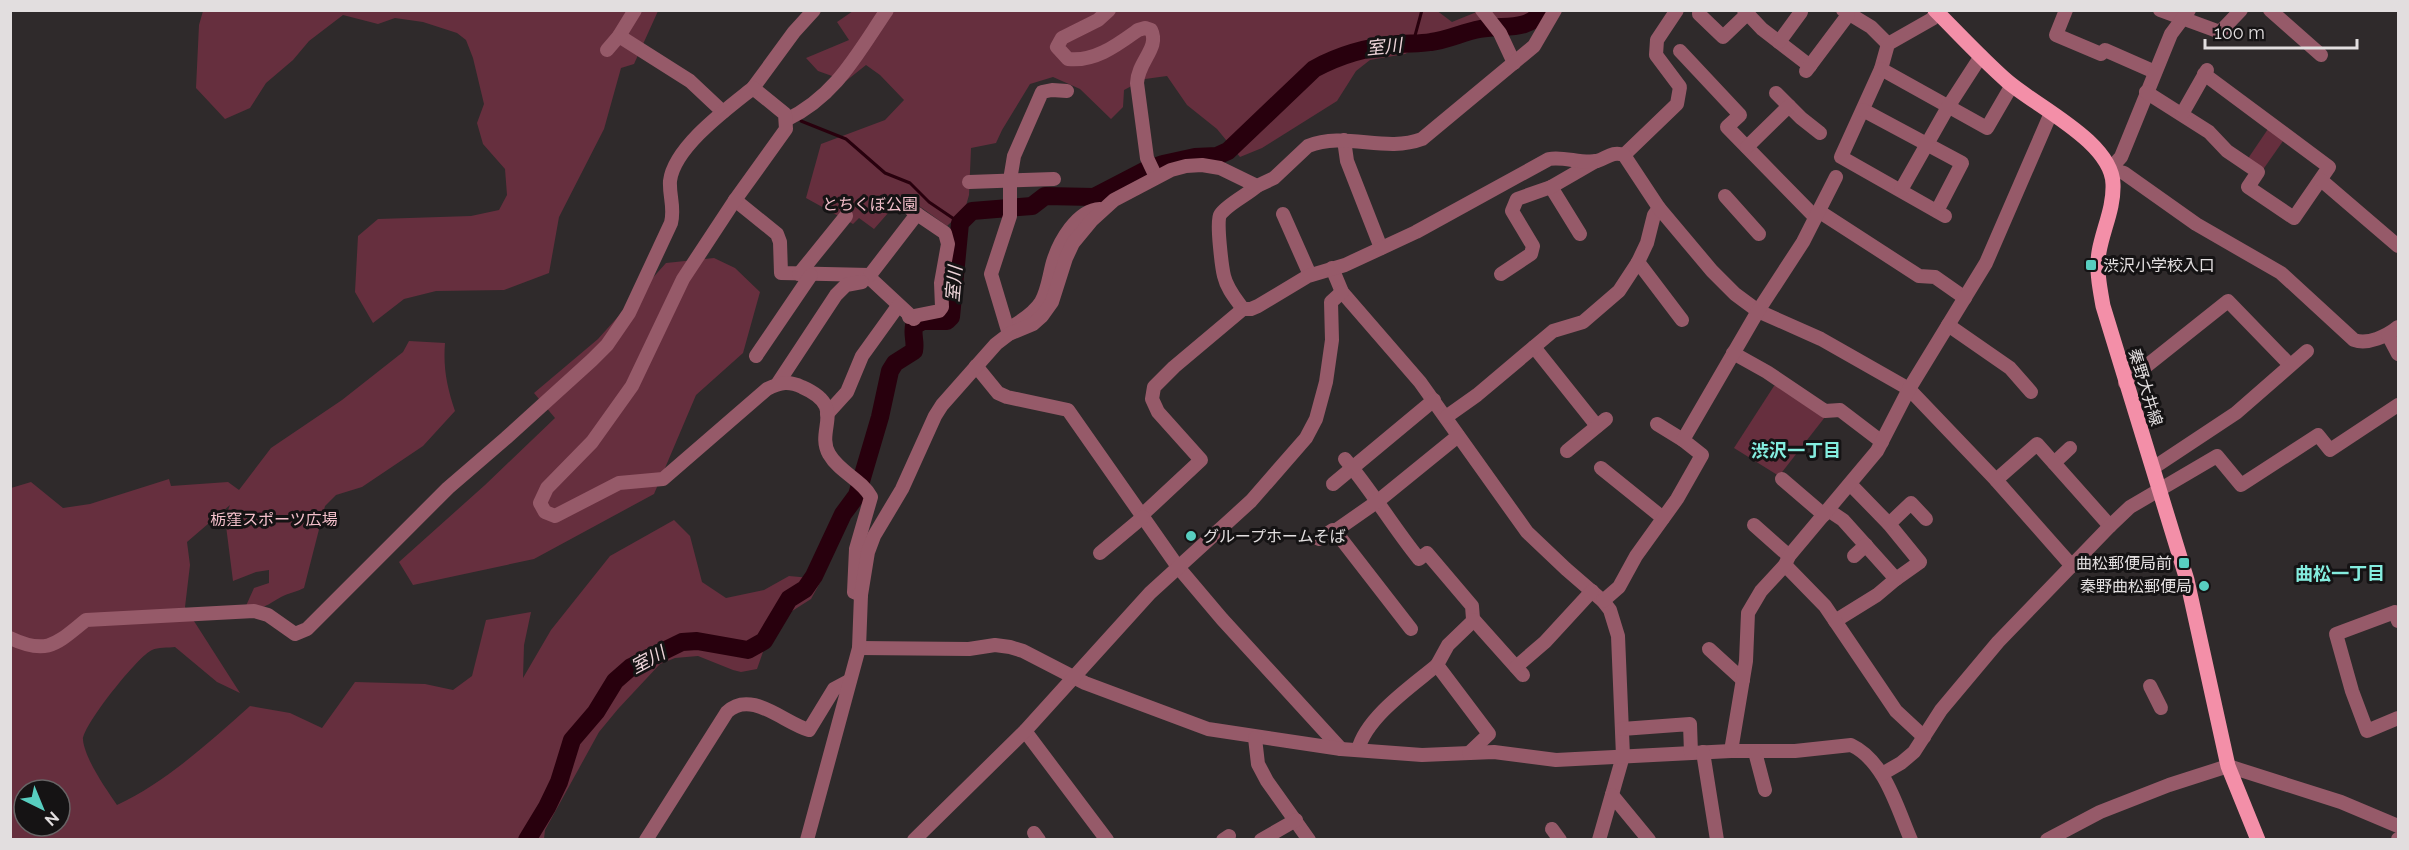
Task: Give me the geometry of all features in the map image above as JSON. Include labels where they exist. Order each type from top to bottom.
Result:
[{"type":"main road","points":[[1936,11],[2012,85],[2090,144],[2104,158],[2110,169]]},
{"type":"main road","name":"秦野大井線","points":[[2110,169],[2114,183],[2112,200],[2098,252],[2103,306],[2187,580],[2228,766],[2258,840]]},
{"type":"street","points":[[607,50],[620,36],[635,10]]},
{"type":"street","points":[[10,638],[29,646],[42,648],[65,636],[86,620],[254,611],[268,615],[295,634],[307,629],[448,488],[523,423],[607,345],[629,313],[671,223],[674,209],[670,182],[677,162],[714,118],[753,87],[794,32],[814,10]]},
{"type":"street","points":[[786,120],[812,105],[847,72],[887,10]]},
{"type":"street","points":[[1109,10],[1098,20],[1062,38],[1057,47],[1068,59],[1098,56],[1138,30],[1145,28],[1151,30],[1155,37],[1154,44],[1137,73],[1137,83],[1147,158],[1155,175]]},
{"type":"street","points":[[1482,10],[1496,28],[1514,63]]},
{"type":"street","points":[[1243,309],[1231,292],[1224,276],[1222,245],[1217,227],[1220,215],[1257,186],[1274,177],[1308,146],[1327,140],[1401,144],[1422,139],[1534,46],[1555,10]]},
{"type":"street","points":[[1624,155],[1677,104],[1680,87],[1656,55],[1657,40],[1677,10]]},
{"type":"street","points":[[2066,10],[2056,35],[2101,54],[2105,50],[2155,72]]},
{"type":"street","points":[[2160,10],[2185,14],[2220,32],[2241,10]]},
{"type":"street","points":[[2270,10],[2321,55]]},
{"type":"street","points":[[1863,110],[1962,163],[1941,213],[1841,157],[1881,69],[1888,44],[1932,19],[1936,11]]},
{"type":"street","points":[[1699,14],[1723,37],[1745,12],[1808,69],[1846,13],[1871,27],[1888,44]]},
{"type":"street","points":[[1779,42],[1801,12]]},
{"type":"street","points":[[2185,14],[2171,34],[2121,157],[2110,169],[2124,173],[2196,224],[2281,273],[2354,340],[2361,342],[2393,331],[2398,354]]},
{"type":"street","points":[[620,36],[690,81],[723,112]]},
{"type":"street","points":[[1671,77],[1684,55],[1740,115],[1727,127],[1818,214],[1920,276],[1935,277],[1965,298]]},
{"type":"street","points":[[1901,190],[1948,107],[1981,56]]},
{"type":"street","points":[[1881,69],[1987,128],[2012,85]]},
{"type":"street","points":[[2146,92],[2209,132],[2228,151],[2258,172],[2248,188],[2294,218],[2329,167],[2206,72],[2182,114]]},
{"type":"street","points":[[753,87],[785,114],[786,129],[735,200],[683,279],[626,395],[592,442],[542,495],[541,507],[550,515],[559,515],[619,483],[663,479],[767,389],[778,383],[790,382],[813,392],[823,402],[828,414],[826,446],[828,453],[838,467],[865,486],[871,497],[856,549],[854,592],[861,595]]},
{"type":"street","points":[[1008,332],[991,274],[1010,210],[1010,180],[1014,156],[1042,92],[1067,91]]},
{"type":"street","points":[[1776,93],[1820,133]]},
{"type":"street","points":[[1747,147],[1789,106]]},
{"type":"street","points":[[1731,751],[1743,680],[1748,614],[1761,591],[1882,442],[1909,389],[1986,263],[2051,113]]},
{"type":"street","points":[[1344,140],[1347,161],[1381,248]]},
{"type":"street","points":[[1502,274],[1526,263],[1533,246],[1512,211],[1517,199],[1551,187],[1612,153],[1624,155],[1659,208],[1712,271],[1735,294],[1758,311],[1821,339],[1909,389],[1996,480],[2073,566]]},
{"type":"street","points":[[1100,553],[1201,460],[1158,412],[1152,399],[1154,387],[1174,367],[1243,309],[1258,306],[1310,275],[1345,265],[1416,232],[1548,159],[1557,157],[1596,161]]},
{"type":"street","points":[[807,840],[859,648],[861,595],[868,552],[874,536],[902,489],[934,417],[988,352],[1008,332],[1033,324],[1042,316],[1052,302],[1073,243],[1102,209],[1155,175],[1202,165],[1220,168],[1257,186]]},
{"type":"street","points":[[1683,440],[1758,311],[1803,243],[1836,177]]},
{"type":"street","points":[[969,182],[1054,179]]},
{"type":"street","points":[[2321,180],[2398,246]]},
{"type":"street","points":[[1551,187],[1580,234]]},
{"type":"street","points":[[1725,196],[1759,234]]},
{"type":"street","points":[[735,200],[777,234],[780,242],[781,273],[871,278],[912,318],[939,311],[942,307],[941,283],[948,244],[945,234],[902,202]]},
{"type":"street","points":[[1446,417],[1477,395],[1552,331],[1583,322],[1619,291],[1638,262],[1647,243],[1654,214],[1659,208]]},
{"type":"street","points":[[778,383],[836,295],[846,285],[871,278],[917,214]]},
{"type":"street","points":[[1283,214],[1310,275]]},
{"type":"street","points":[[756,356],[805,275],[846,216]]},
{"type":"street","points":[[1638,262],[1682,320]]},
{"type":"street","points":[[1332,268],[1342,292],[1434,400],[1527,532],[1603,601],[1614,620],[1618,636],[1623,756],[1599,840]]},
{"type":"street","points":[[914,840],[1025,731],[1075,678],[1113,631],[1178,567],[1251,501],[1306,438],[1316,418],[1326,382],[1332,340],[1331,302],[1342,292]]},
{"type":"street","points":[[2125,383],[2228,302],[2290,365]]},
{"type":"street","points":[[828,414],[847,392],[862,356],[898,306]]},
{"type":"street","points":[[1948,325],[2010,368],[2031,392]]},
{"type":"street","points":[[1534,347],[1602,423],[1567,451]]},
{"type":"street","points":[[2153,468],[2236,412],[2307,351]]},
{"type":"street","points":[[1733,353],[1767,372],[1825,411],[1840,410],[1882,442]]},
{"type":"street","points":[[976,366],[998,393],[1068,410],[1178,567],[1222,619],[1341,749]]},
{"type":"street","points":[[1333,484],[1348,463],[1434,400]]},
{"type":"street","points":[[1882,774],[1914,752],[1941,711],[1998,642],[2130,507],[2160,492],[2217,456],[2241,485],[2318,435],[2330,450],[2398,405]]},
{"type":"street","points":[[1603,601],[1618,587],[1636,556],[1677,499],[1701,454],[1657,424]]},
{"type":"street","points":[[1319,539],[1335,531],[1378,501],[1458,436]]},
{"type":"street","points":[[1996,480],[2037,444],[2110,526]]},
{"type":"street","points":[[2054,463],[2070,448]]},
{"type":"street","points":[[1348,463],[1378,501],[1405,543],[1419,559],[1427,553],[1472,606],[1474,620],[1520,671],[1592,591]]},
{"type":"street","points":[[1601,468],[1664,518]]},
{"type":"street","points":[[1782,478],[1826,513],[1843,520],[1896,579]]},
{"type":"street","points":[[1835,621],[1877,595],[1920,562],[1889,524],[1850,484]]},
{"type":"street","points":[[1889,524],[1911,503],[1926,519]]},
{"type":"street","points":[[1754,525],[1825,606],[1896,711],[1924,737]]},
{"type":"street","points":[[1335,531],[1411,630]]},
{"type":"street","points":[[1854,556],[1866,545]]},
{"type":"street","points":[[2398,621],[2395,612],[2336,634],[2352,691],[2367,731],[2398,718]]},
{"type":"street","points":[[1358,750],[1360,742],[1386,708],[1437,665],[1448,645],[1474,620]]},
{"type":"street","points":[[859,648],[969,650],[995,645],[1010,647],[1023,651],[1075,678],[1162,714],[1208,729],[1255,738],[1341,749],[1422,755],[1494,752],[1556,760],[1731,751],[1795,752],[1851,745],[1859,749],[1882,774],[1911,840]]},
{"type":"street","points":[[1709,649],[1743,680]]},
{"type":"street","points":[[1437,665],[1489,734],[1469,753]]},
{"type":"street","points":[[646,840],[733,706],[755,705],[809,730],[834,689],[849,681]]},
{"type":"street","points":[[2150,686],[2161,708]]},
{"type":"street","points":[[1622,729],[1690,724],[1717,840]]},
{"type":"street","points":[[1025,731],[1107,840]]},
{"type":"street","points":[[1255,738],[1258,764],[1267,781],[1309,840]]},
{"type":"street","points":[[1755,752],[1765,790]]},
{"type":"street","points":[[2047,840],[2100,812],[2169,785],[2228,766],[2341,802],[2398,826]]},
{"type":"street","points":[[1612,795],[1649,840]]},
{"type":"street","points":[[1262,840],[1296,820]]},
{"type":"green space","name":"とちくぼ公園","points":[[1436,10],[1452,22],[1479,11],[1533,11],[1519,19],[1453,29],[1405,54],[1370,60],[1356,71],[1337,101],[1262,148],[1240,157],[1217,129],[1187,105],[1167,76],[1145,79],[1124,90],[1123,107],[1111,119],[1080,89],[1053,77],[1030,84],[996,143],[971,148],[969,195],[965,209],[947,226],[915,203],[893,200],[896,204],[874,229],[859,218],[853,224],[806,198],[821,144],[885,120],[904,100],[880,75],[866,65],[846,81],[818,71],[806,58],[849,40],[837,22],[853,11]]},
{"type":"green space","points":[[203,11],[658,11],[634,64],[621,68],[604,129],[559,217],[549,273],[504,290],[436,291],[404,299],[373,323],[355,292],[358,236],[378,219],[471,216],[499,210],[507,195],[505,169],[483,144],[477,123],[484,104],[473,58],[466,40],[457,33],[423,22],[395,18],[378,24],[343,15],[309,41],[293,60],[266,83],[250,108],[225,119],[196,88],[199,25]]},
{"type":"green space","points":[[2268,129],[2283,141],[2262,171],[2247,160]]},
{"type":"green space","points":[[714,258],[735,268],[760,292],[743,353],[696,395],[654,494],[534,559],[413,585],[399,562],[555,418],[534,393],[598,339],[666,263]]},
{"type":"green space","name":"栃窪スポーツ広場","points":[[409,341],[445,343],[446,377],[455,411],[423,446],[362,487],[336,495],[325,506],[304,588],[264,606],[245,608],[254,588],[269,583],[269,570],[256,572],[233,581],[225,518],[230,505],[187,542],[190,565],[185,607],[240,693],[217,682],[175,647],[154,649],[145,655],[124,677],[101,707],[85,732],[83,740],[92,765],[117,805],[170,773],[250,706],[290,713],[322,728],[355,682],[425,684],[453,690],[472,676],[486,620],[531,612],[524,645],[523,678],[551,630],[610,556],[674,520],[690,536],[702,582],[726,598],[764,590],[789,576],[822,579],[811,599],[789,613],[764,649],[757,669],[741,672],[698,656],[675,658],[660,664],[599,732],[545,830],[544,839],[11,840],[11,488],[31,482],[63,508],[90,504],[169,479],[171,486],[228,482],[239,490],[271,448],[342,400],[403,352]]},
{"type":"green space","points":[[1774,386],[1779,386],[1825,417],[1779,476],[1734,448]]},
{"type":"waterway","points":[[1413,43],[1422,10]]},
{"type":"waterway","name":"室川","points":[[527,840],[559,782],[572,740],[596,712],[615,681],[631,667],[682,642],[697,641],[748,650],[764,641],[789,599],[805,589],[814,576],[843,514],[857,495],[880,417],[890,371],[895,363],[914,351],[914,326],[923,321],[947,321],[951,317],[960,223],[972,211],[1032,206],[1045,196],[1094,197],[1146,170],[1163,164],[1195,157],[1217,156],[1228,151],[1314,69],[1334,59],[1376,47],[1431,42],[1480,29],[1522,25],[1530,22],[1545,10]]},
{"type":"waterway","points":[[801,121],[846,139],[885,173],[910,183],[929,202],[960,223]]},
{"type":"place","name":"渋沢小学校入口","points":[[2091,265]]},
{"type":"place","name":"グループホームそば","points":[[1191,536]]},
{"type":"place","name":"曲松郵便局前","points":[[2184,563]]},
{"type":"place","name":"秦野曲松郵便局","points":[[2204,586]]},
{"type":"district","name":"渋沢一丁目","points":[[1796,451]]},
{"type":"district","name":"曲松一丁目","points":[[2340,574]]}]
